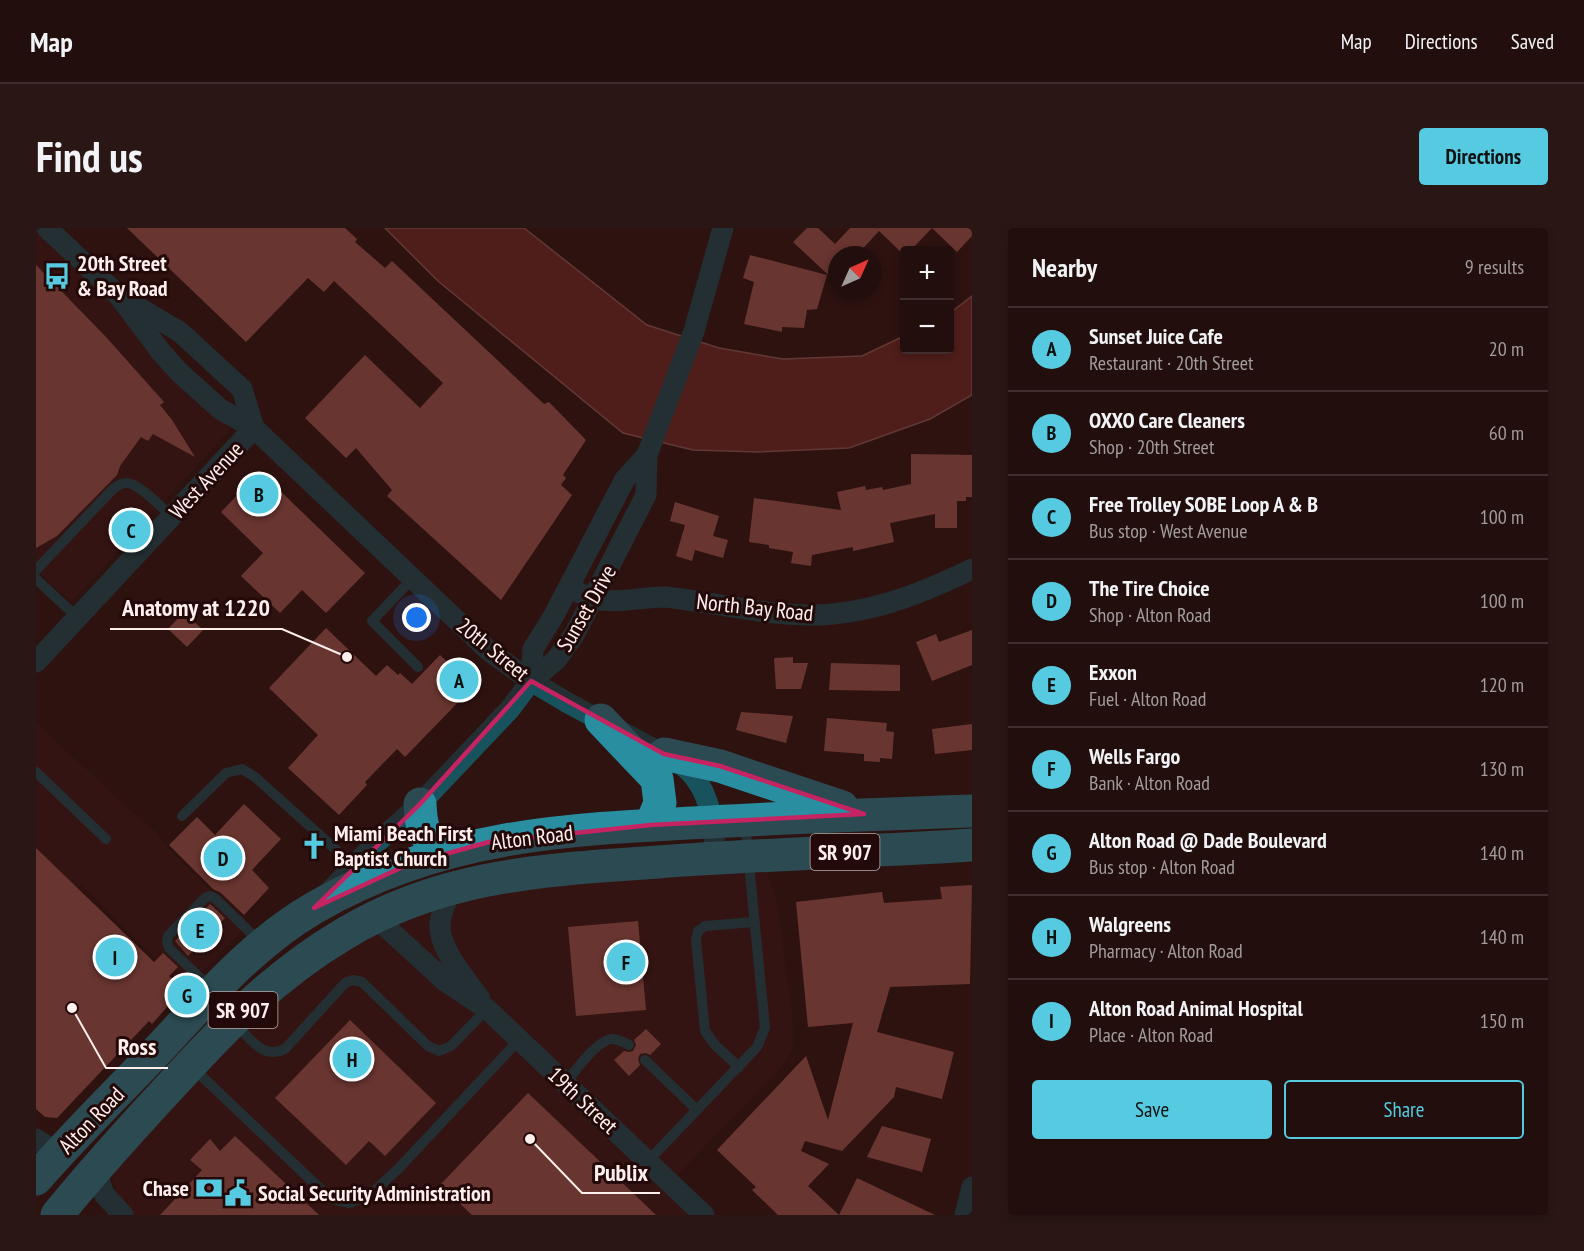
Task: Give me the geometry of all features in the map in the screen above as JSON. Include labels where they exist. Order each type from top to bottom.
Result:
[{"type":"highway","points":[[601,720],[657,779],[660,803],[651,825]]},
{"type":"highway","points":[[664,754],[720,766],[864,814]]},
{"type":"highway","points":[[420,804],[424,834],[440,854]]},
{"type":"highway","name":"Alton Road","points":[[36,1179],[47,1146],[262,944],[314,908],[409,864],[440,854],[514,838],[651,825],[972,811]]},
{"type":"highway","name":"Alton Road","points":[[57,1215],[95,1169],[190,1065],[261,994],[293,968],[347,932],[427,896],[483,880],[527,872],[748,856],[972,845]]},
{"type":"street","name":"20th Street","points":[[48,228],[119,296],[160,352],[179,372],[220,410],[254,428],[489,651],[531,681],[686,768],[697,779],[704,792],[712,822],[716,858]]},
{"type":"street","name":"Sunset Drive","points":[[314,908],[373,846],[420,804],[510,709],[531,681],[556,660],[574,635],[646,495],[647,455],[694,331],[724,230]]},
{"type":"street","name":"20th Street","points":[[119,296],[180,332],[242,389],[254,428]]},
{"type":"street","name":"West Avenue","points":[[36,662],[254,428]]},
{"type":"street","points":[[531,681],[533,649],[569,587],[625,479],[647,455]]},
{"type":"street","points":[[608,510],[632,523]]},
{"type":"street","name":"North Bay Road","points":[[569,587],[593,599],[665,597],[777,613],[810,615],[868,609],[923,592],[972,569]]},
{"type":"street","name":"19th Street","points":[[452,888],[442,914],[441,938],[487,1009]]},
{"type":"street","name":"19th Street","points":[[376,918],[445,981],[487,1009],[704,1215]]},
{"type":"street","points":[[95,1169],[104,1194],[123,1215]]},
{"type":"street","points":[[965,1215],[972,1187]]},
{"type":"lane","points":[[36,570],[113,489],[123,483],[129,482],[138,487],[172,517]]},
{"type":"lane","points":[[412,578],[372,621],[418,667]]},
{"type":"lane","points":[[36,579],[78,618]]},
{"type":"lane","points":[[182,816],[226,772],[242,769],[255,777],[354,866]]},
{"type":"lane","points":[[36,771],[106,839]]},
{"type":"lane","points":[[648,1161],[757,1047],[765,1028],[745,820]]},
{"type":"lane","points":[[214,991],[169,948],[167,942],[168,936],[205,898],[210,896],[216,899],[262,944]]},
{"type":"lane","points":[[739,1066],[715,1045],[705,1031],[696,940],[698,931],[705,926],[754,922]]},
{"type":"lane","points":[[232,1021],[265,1052],[276,1053],[285,1049],[345,983],[353,980],[362,982],[428,1046],[440,1051],[451,1046],[487,1009]]},
{"type":"lane","points":[[565,1083],[596,1047],[612,1039],[629,1045]]},
{"type":"lane","points":[[190,1065],[332,1199],[350,1203],[371,1194],[398,1170],[519,1040]]},
{"type":"lane","points":[[645,1060],[697,1110]]},
{"type":"highlighted area","points":[[531,681],[664,754],[720,766],[864,814],[651,825],[489,842],[409,864],[314,908],[420,804]]},
{"type":"shaded area","points":[[385,228],[524,228],[647,325],[719,348],[783,359],[862,356],[900,338],[900,354],[954,354],[954,310],[972,296],[972,395],[930,419],[849,448],[759,452],[693,450],[623,433],[438,281]]},
{"type":"shaded area","points":[[36,230],[235,424],[71,602],[36,569]]},
{"type":"shaded area","points":[[36,723],[156,832],[164,844],[246,925],[186,989],[81,884],[36,931]]},
{"type":"shaded area","points":[[767,871],[778,908],[793,1023],[793,1048],[782,1066],[671,1182],[706,1215],[133,1215],[121,1204],[112,1180],[119,1159],[310,965],[401,919],[493,890],[625,875]]},
{"type":"building","points":[[127,228],[345,228],[357,239],[355,242],[385,268],[392,261],[544,404],[549,402],[586,440],[563,475],[566,478],[561,485],[572,495],[501,600],[387,496],[392,490],[356,448],[346,458],[305,418],[365,355],[420,408],[443,383],[334,281],[324,292],[308,278],[246,342]]},
{"type":"building","points":[[807,228],[818,228],[835,244],[850,228],[932,228],[915,246],[900,246],[900,251],[879,231],[865,246],[828,246],[828,275],[793,242]]},
{"type":"building","points":[[932,228],[972,228],[972,236],[957,252],[954,246],[951,246]]},
{"type":"building","points":[[750,255],[827,275],[817,309],[807,310],[804,328],[782,327],[782,332],[744,324],[754,282],[743,278]]},
{"type":"building","points":[[36,265],[106,337],[164,402],[160,405],[195,457],[153,434],[148,441],[141,437],[120,466],[117,475],[57,536],[36,548]]},
{"type":"building","points":[[911,454],[972,455],[972,497],[966,497],[966,501],[957,501],[957,528],[935,528],[935,514],[890,523],[894,542],[853,551],[853,547],[812,555],[811,566],[791,563],[793,552],[749,542],[754,498],[841,510],[837,492],[865,486],[866,490],[882,487],[883,490],[911,484]]},
{"type":"building","points":[[261,478],[270,481],[365,573],[326,613],[302,590],[280,613],[241,576],[263,553],[221,512],[251,481]]},
{"type":"building","points":[[675,502],[719,516],[713,536],[728,540],[723,558],[695,550],[692,561],[676,556],[685,525],[670,521]]},
{"type":"building","points":[[184,612],[203,630],[187,647],[168,629]]},
{"type":"building","points":[[326,628],[376,676],[387,665],[412,684],[440,655],[463,677],[459,681],[469,691],[405,757],[397,749],[365,782],[367,785],[339,815],[288,768],[318,735],[269,688]]},
{"type":"building","points":[[972,630],[972,665],[932,681],[916,642],[936,634],[939,642]]},
{"type":"building","points":[[793,657],[793,663],[808,663],[801,689],[776,689],[774,658]]},
{"type":"building","points":[[831,663],[900,665],[900,691],[829,690]]},
{"type":"building","points":[[741,712],[793,716],[786,743],[736,730]]},
{"type":"building","points":[[827,718],[887,723],[886,731],[894,732],[892,759],[880,758],[880,762],[864,761],[864,754],[824,751]]},
{"type":"building","points":[[972,724],[972,750],[935,754],[932,729]]},
{"type":"building","points":[[244,804],[281,839],[252,870],[269,888],[244,915],[221,893],[213,889],[169,845],[197,817],[215,835]]},
{"type":"building","points":[[36,848],[154,962],[163,953],[178,967],[169,976],[183,989],[152,1024],[149,1021],[57,1118],[45,1117],[36,1109]]},
{"type":"building","points":[[972,885],[970,984],[890,987],[877,1032],[954,1052],[942,1099],[896,1087],[894,1097],[842,1151],[805,1141],[801,1151],[829,1164],[808,1186],[839,1215],[778,1215],[752,1190],[756,1187],[717,1150],[806,1056],[828,1120],[853,1023],[808,1027],[796,902],[882,892],[884,903],[942,899],[940,887]]},
{"type":"building","points":[[210,904],[225,918],[188,956],[175,941]]},
{"type":"building","points":[[638,921],[646,1010],[576,1016],[568,927]]},
{"type":"building","points":[[350,1020],[436,1103],[385,1156],[369,1141],[346,1165],[275,1098]]},
{"type":"building","points":[[646,1029],[661,1044],[650,1055],[640,1054],[638,1059],[640,1065],[629,1076],[614,1060],[624,1051],[633,1051],[636,1045],[634,1040]]},
{"type":"building","points":[[528,1093],[656,1215],[472,1215],[440,1185]]},
{"type":"building","points":[[882,1126],[931,1139],[922,1172],[867,1157]]},
{"type":"building","name":"Social Security Administration","points":[[235,1136],[319,1215],[160,1215],[202,1170],[190,1160],[210,1139],[220,1151]]},
{"type":"building","points":[[857,1178],[935,1215],[839,1215]]},
{"type":"place","name":"20th Street & Bay Road","points":[[57,276]]},
{"type":"place","name":"OXXO Care Cleaners","points":[[259,494]]},
{"type":"place","name":"Free Trolley SOBE Loop A & B","points":[[131,530]]},
{"type":"place","name":"Anatomy at 1220","points":[[347,657]]},
{"type":"place","name":"Sunset Juice Cafe","points":[[459,680]]},
{"type":"place","name":"Miami Beach First Baptist Church","points":[[314,846]]},
{"type":"place","name":"The Tire Choice","points":[[223,858]]},
{"type":"place","name":"Exxon","points":[[200,930]]},
{"type":"place","name":"Alton Road Animal Hospital","points":[[115,957]]},
{"type":"place","name":"Wells Fargo","points":[[626,962]]},
{"type":"place","name":"Alton Road @ Dade Boulevard","points":[[187,995]]},
{"type":"place","name":"Ross","points":[[72,1008]]},
{"type":"place","name":"Walgreens","points":[[352,1059]]},
{"type":"place","name":"Publix","points":[[530,1139]]},
{"type":"place","name":"Chase","points":[[209,1188]]},
{"type":"place","name":"Social Security Administration","points":[[238,1193]]}]
